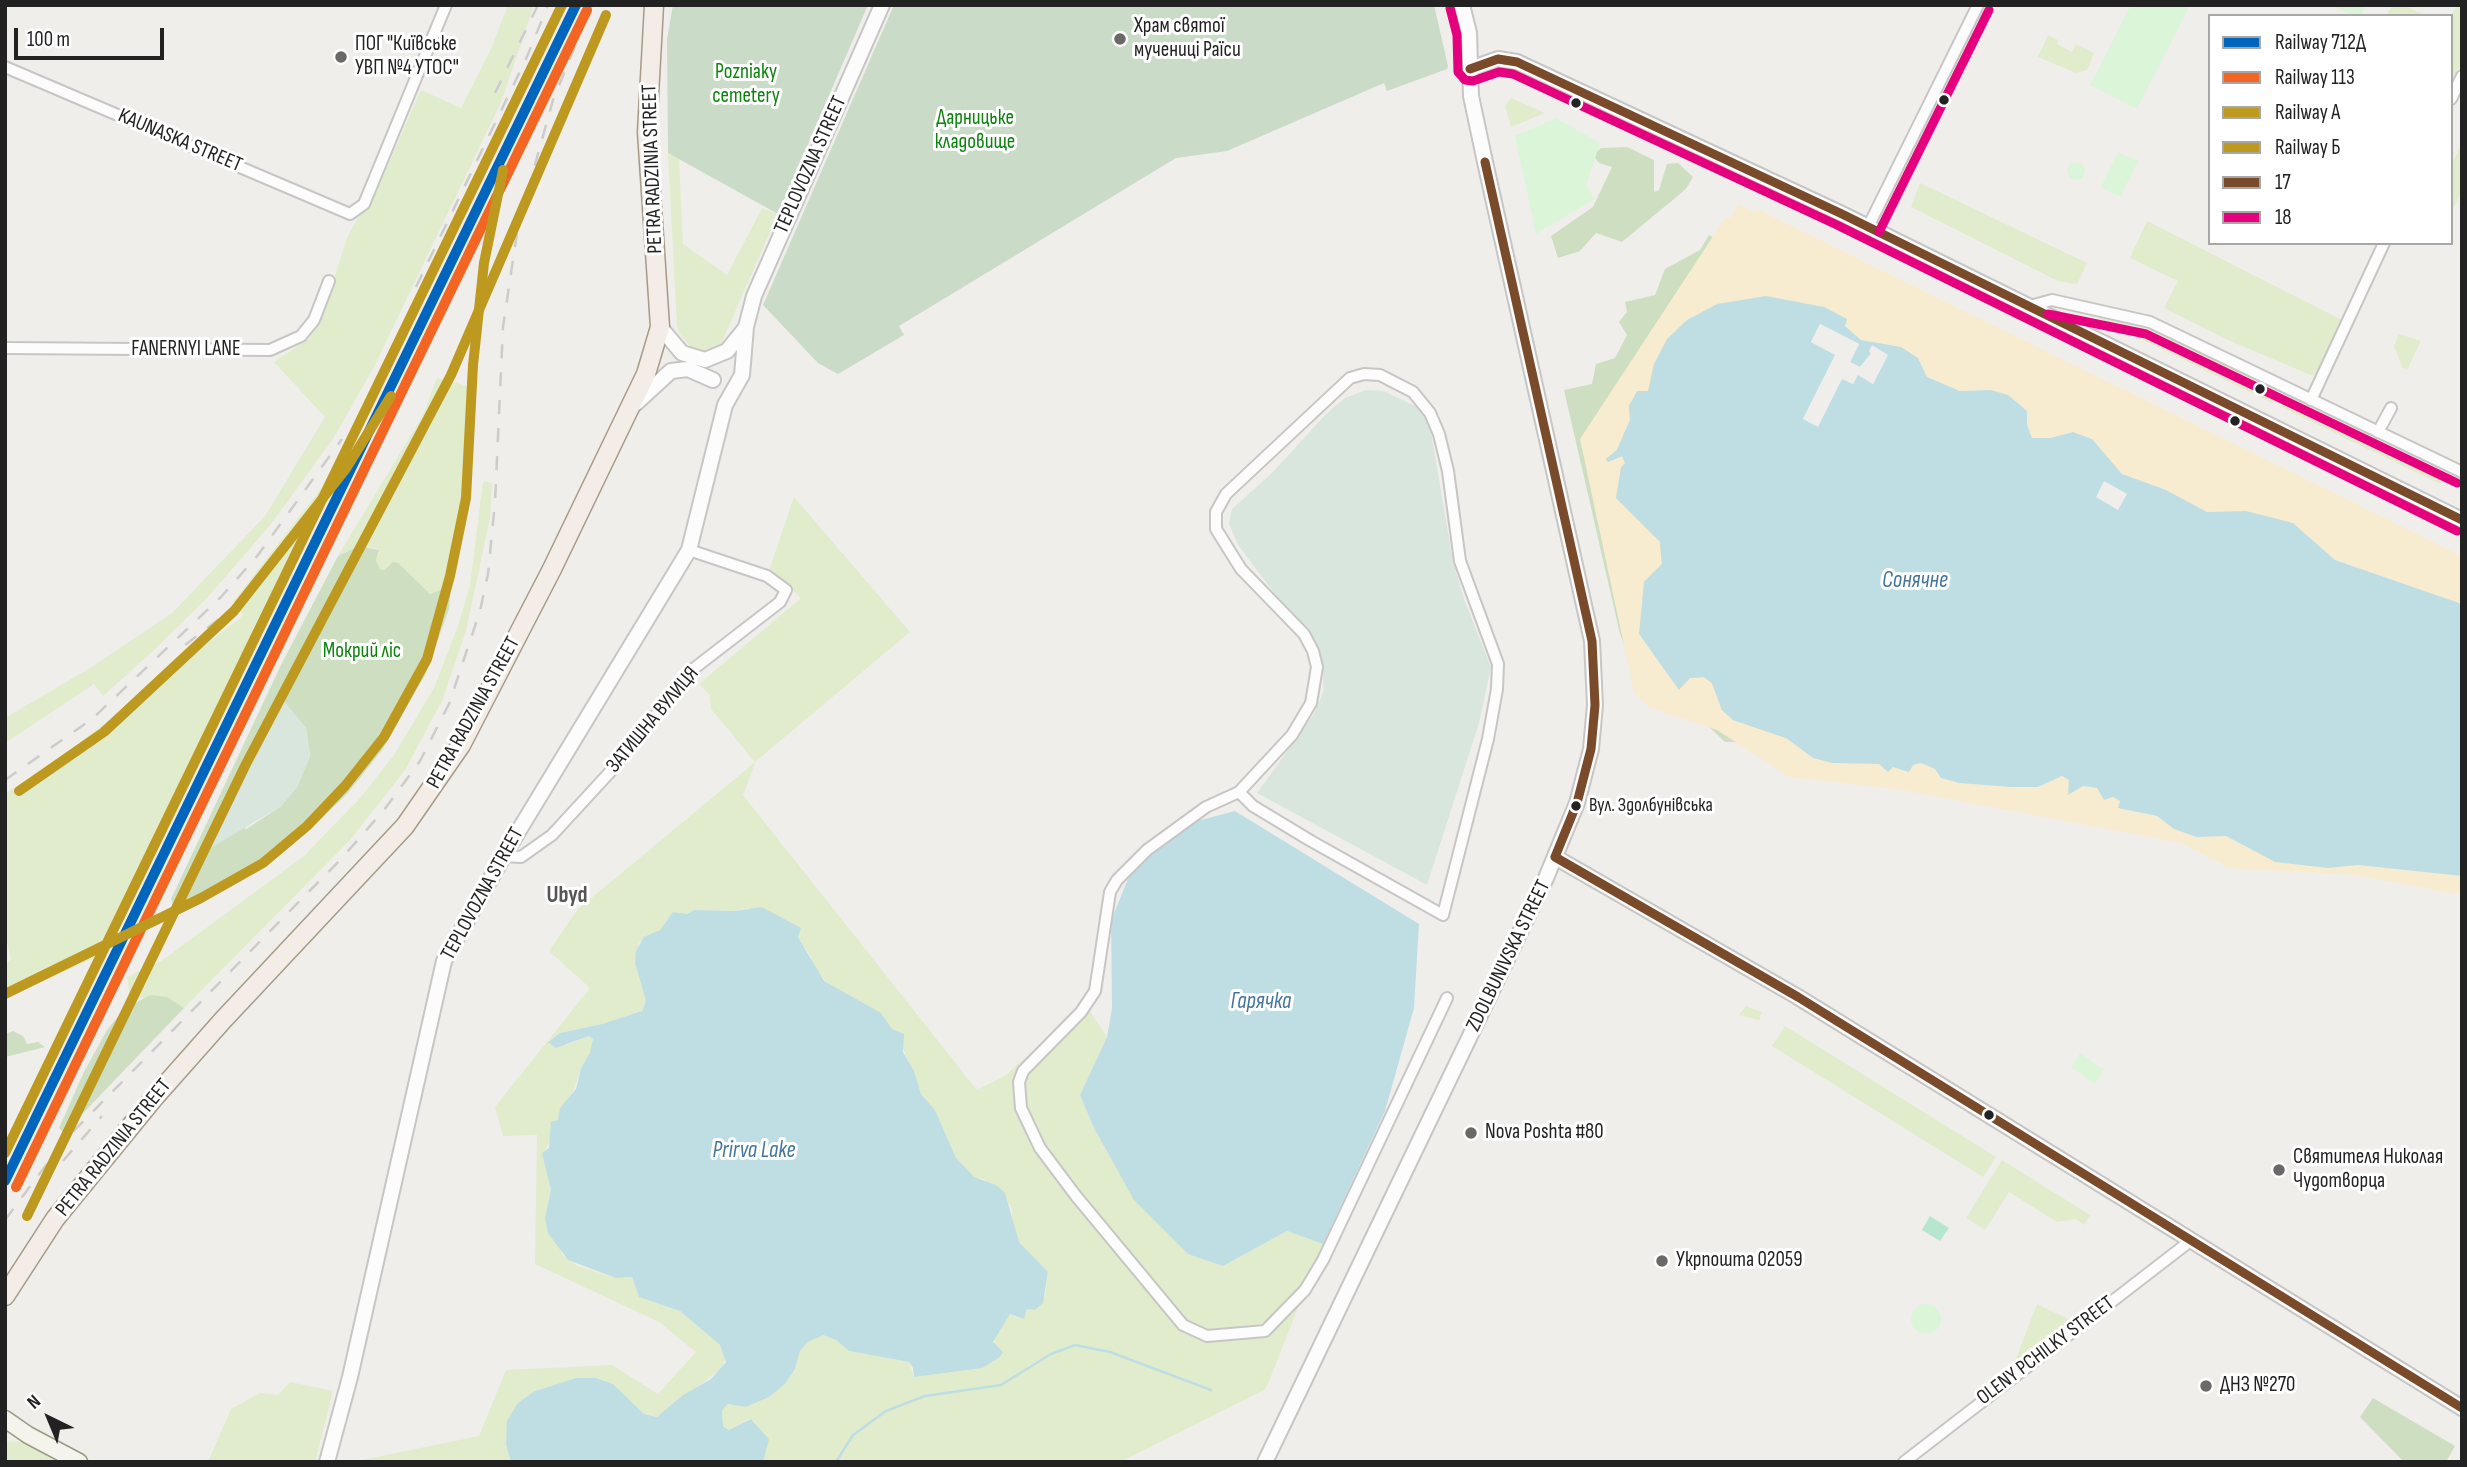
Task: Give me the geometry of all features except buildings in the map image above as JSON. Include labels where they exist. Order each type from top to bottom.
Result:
[{"type":"main road","name":"PETRA RADZINIA STREET","points":[[5,1296],[87,1177],[223,1020],[405,826],[461,746],[494,682],[631,407],[649,366],[660,327],[648,132],[654,5]]},
{"type":"main road","points":[[5,1419],[28,1435],[79,1462]]},
{"type":"main road","points":[[5,1431],[28,1435]]},
{"type":"street","name":"KAUNASKA STREET","points":[[5,67],[345,212],[356,213],[369,192],[446,5]]},
{"type":"street","name":"TEPLOVOZNA STREET","points":[[327,1462],[350,1377],[444,961],[503,856],[689,550],[725,405],[740,372],[746,327],[754,296],[882,5]]},
{"type":"street","name":"ZDOLBUNIVSKA STREET","points":[[1265,1462],[1555,857],[1577,803],[1591,749],[1595,705],[1592,641],[1487,175],[1471,96],[1469,33],[1462,5]]},
{"type":"street","points":[[1868,227],[1978,5]]},
{"type":"street","points":[[1470,69],[1498,59],[1517,62],[1868,227],[2462,520]]},
{"type":"street","points":[[2453,95],[2462,76]]},
{"type":"street","points":[[2311,400],[2383,245]]},
{"type":"street","name":"FANERNYI LANE","points":[[5,348],[270,350],[301,336],[313,320],[329,281]]},
{"type":"street","points":[[2031,306],[2052,300],[2150,322],[2462,472]]},
{"type":"street","points":[[631,407],[671,371],[695,371],[714,382],[731,386],[740,372],[733,356],[697,359],[682,354],[660,327]]},
{"type":"street","name":"TEPLOVOZNA STREET","points":[[717,357],[736,342],[746,327]]},
{"type":"street","points":[[717,357],[710,370],[725,405]]},
{"type":"street","points":[[1239,792],[1253,806],[1311,841],[1443,915],[1488,739],[1497,689],[1498,664],[1475,609],[1460,561],[1448,471],[1439,434],[1430,413],[1413,392],[1380,375],[1364,374],[1350,378],[1226,494],[1216,512],[1216,529],[1241,569],[1304,634],[1317,667],[1311,703],[1292,735],[1239,792],[1196,814],[1147,850],[1117,880],[1110,892],[1095,991],[1081,1012],[1023,1071],[1019,1083],[1021,1108],[1040,1148],[1076,1196],[1183,1325],[1207,1336],[1265,1331],[1305,1290],[1324,1260],[1447,998]]},
{"type":"street","points":[[2378,432],[2391,408]]},
{"type":"street","name":"ЗАТИШНА ВУЛИЦЯ","points":[[503,856],[521,857],[552,835],[610,772],[692,670],[780,602],[786,590],[767,576],[689,550]]},
{"type":"street","points":[[1555,857],[1798,997],[2189,1242],[2462,1408]]},
{"type":"street","name":"OLENY PCHILKY STREET","points":[[1904,1462],[2189,1242]]},
{"type":"green space","points":[[508,5],[534,5],[502,100],[374,367],[333,439],[271,524],[207,598],[152,652],[103,696],[94,684],[5,743],[5,718],[90,668],[172,613],[265,516],[325,417],[274,362],[309,339],[320,322],[347,238],[359,216],[371,204],[421,90],[461,108],[491,49]]},
{"type":"green space","name":"Pozniaky cemetery","points":[[673,5],[868,5],[778,214],[668,153],[667,39]]},
{"type":"green space","name":"Дарницьке кладовище","points":[[894,5],[1434,5],[1448,66],[1447,69],[1387,91],[1384,83],[1227,151],[1176,158],[899,326],[904,335],[838,374],[818,363],[763,305]]},
{"type":"green space","points":[[2131,5],[2190,5],[2137,109],[2090,85]]},
{"type":"green space","points":[[2331,5],[2366,5],[2362,14],[2350,14]]},
{"type":"green space","points":[[2393,5],[2403,5],[2423,14],[2387,14]]},
{"type":"green space","points":[[2457,5],[2462,5],[2462,61],[2453,79],[2453,14]]},
{"type":"green space","points":[[2048,35],[2058,40],[2057,44],[2072,52],[2076,44],[2094,53],[2087,70],[2076,73],[2038,57]]},
{"type":"green space","points":[[1511,98],[1545,113],[1511,127],[1505,106]]},
{"type":"green space","points":[[1556,118],[1600,143],[1586,186],[1595,199],[1536,234],[1515,136]]},
{"type":"green space","points":[[2462,143],[2462,190],[2454,207],[2453,207],[2453,161]]},
{"type":"green space","points":[[1627,147],[1654,160],[1654,192],[1659,190],[1667,164],[1678,163],[1693,177],[1686,189],[1622,242],[1596,233],[1580,251],[1558,258],[1551,236],[1593,207],[1612,167],[1599,163],[1593,155],[1601,148]]},
{"type":"green space","points":[[2118,152],[2138,161],[2120,197],[2101,187]]},
{"type":"green space","points":[[668,153],[679,159],[683,244],[727,275],[762,208],[778,214],[721,344],[702,352],[692,348],[679,333],[677,326]]},
{"type":"green space","points":[[2076,162],[2082,165],[2085,171],[2082,177],[2076,180],[2070,177],[2067,171],[2070,165]]},
{"type":"green space","points":[[1920,183],[2087,263],[2077,284],[2058,281],[1911,207]]},
{"type":"green space","points":[[2147,221],[2342,320],[2317,372],[2313,376],[2228,340],[2164,308],[2178,281],[2130,258]]},
{"type":"green space","points":[[1709,235],[1759,265],[1801,740],[1725,742],[1702,720],[1643,692],[1620,634],[1564,390],[1592,384],[1596,364],[1615,358],[1627,335],[1619,322],[1627,312],[1625,302],[1655,295],[1665,269],[1700,250]]},
{"type":"green space","points":[[2096,317],[2150,330],[2278,391],[2272,403]]},
{"type":"green space","points":[[2399,334],[2421,341],[2407,370],[2402,367],[2394,346]]},
{"type":"green space","points":[[437,378],[475,388],[466,495],[451,586],[432,595],[389,564],[383,571],[380,569],[376,561],[380,552],[376,548],[359,546],[338,556],[423,415]]},
{"type":"green space","points":[[2286,395],[2446,473],[2440,484],[2281,407]]},
{"type":"green space","points":[[483,481],[492,483],[490,518],[466,631],[442,701],[405,770],[350,840],[184,1008],[167,997],[141,998],[131,1004],[127,977],[160,962],[304,856],[361,797],[394,755],[434,688],[458,626],[470,585]]},
{"type":"green space","points":[[323,486],[325,487],[94,958],[5,999],[5,965],[11,959],[5,934],[5,794],[60,758],[240,618],[243,614],[233,602]]},
{"type":"green space","points":[[794,497],[910,632],[756,761],[743,795],[977,1090],[1006,1075],[1085,1004],[1107,1037],[1080,1095],[1093,1126],[1223,1266],[1287,1231],[1323,1244],[1268,1384],[1264,1390],[1120,1462],[763,1462],[768,1439],[754,1421],[748,1419],[730,1430],[723,1426],[722,1410],[728,1404],[746,1407],[769,1397],[785,1384],[795,1369],[800,1351],[808,1342],[822,1335],[836,1340],[849,1351],[909,1362],[914,1377],[994,1344],[995,1334],[1010,1314],[1018,1318],[1026,1315],[1027,1309],[1035,1310],[1045,1296],[1048,1273],[1019,1242],[1014,1231],[1011,1206],[984,1179],[974,1178],[956,1158],[935,1110],[921,1094],[901,1043],[881,1013],[833,989],[815,970],[811,957],[798,937],[748,908],[735,911],[694,910],[687,914],[673,912],[660,930],[639,943],[635,963],[646,1001],[642,1011],[602,1024],[560,1033],[548,1041],[567,1045],[589,1036],[593,1039],[591,1053],[581,1068],[572,1095],[564,1104],[546,1150],[551,1194],[548,1200],[562,1255],[578,1266],[616,1278],[632,1277],[639,1297],[680,1311],[720,1345],[726,1356],[722,1368],[657,1417],[644,1414],[613,1384],[596,1378],[576,1378],[535,1391],[506,1445],[511,1462],[352,1462],[479,1436],[506,1370],[612,1365],[658,1394],[696,1352],[659,1322],[535,1264],[537,1135],[503,1136],[495,1107],[590,988],[549,951],[577,910],[755,762],[711,709],[710,695],[699,684],[801,598],[769,571]]},
{"type":"green space","name":"Мокрий ліс","points":[[359,546],[379,550],[376,561],[380,569],[384,570],[393,562],[398,563],[430,594],[451,586],[449,609],[425,675],[382,750],[347,794],[317,823],[200,900],[186,906],[173,905],[171,899],[281,665],[338,556]],"holes":[[[278,695],[306,728],[310,756],[297,787],[281,806],[245,830]]]},
{"type":"green space","points":[[150,995],[167,997],[184,1008],[64,1133],[59,1128],[84,1072],[107,1030],[124,1009]]},
{"type":"green space","points":[[1746,1006],[1762,1012],[1759,1020],[1739,1015]]},
{"type":"green space","points":[[1785,1026],[1996,1157],[1983,1177],[1772,1046]]},
{"type":"green space","points":[[13,1031],[23,1036],[27,1044],[38,1042],[45,1047],[5,1057],[5,1034]]},
{"type":"green space","points":[[2080,1053],[2104,1070],[2095,1084],[2071,1067]]},
{"type":"green space","points":[[2002,1160],[2090,1215],[2084,1225],[2076,1219],[2057,1222],[2009,1192],[1985,1230],[1966,1218]]},
{"type":"green space","points":[[1930,1216],[1949,1228],[1940,1241],[1922,1230]]},
{"type":"green space","points":[[1926,1304],[1932,1305],[1940,1313],[1940,1325],[1932,1333],[1926,1334],[1920,1333],[1912,1325],[1911,1319],[1912,1313],[1920,1305]]},
{"type":"green space","points":[[2037,1304],[2070,1320],[2014,1364]]},
{"type":"green space","points":[[290,1382],[333,1391],[315,1462],[208,1462],[231,1409],[260,1393],[278,1395]]},
{"type":"green space","points":[[2373,1398],[2455,1446],[2446,1462],[2404,1462],[2360,1417]]},
{"type":"green space","points":[[5,1441],[23,1442],[60,1462],[5,1462]]},
{"type":"shaded area","points":[[1366,390],[1384,391],[1417,407],[1430,426],[1453,562],[1464,599],[1491,667],[1479,723],[1427,885],[1257,793],[1314,714],[1324,690],[1321,655],[1238,545],[1229,524],[1232,509],[1272,473],[1326,414],[1345,398]]},
{"type":"shaded area","points":[[278,694],[306,728],[310,756],[297,787],[281,806],[201,854]]},
{"type":"sand","points":[[1738,204],[1755,213],[1757,209],[2462,556],[2462,604],[2335,560],[2293,523],[2246,511],[2207,512],[2166,490],[2122,474],[2091,438],[2073,432],[2050,438],[2031,438],[2027,411],[1991,390],[1960,391],[1927,377],[1918,358],[1901,347],[1861,340],[1845,326],[1846,319],[1654,364],[1648,391],[1629,405],[1630,420],[1617,450],[1606,459],[1608,462],[1622,456],[1625,463],[1616,498],[1660,541],[1662,564],[1644,582],[1678,689],[1690,678],[1704,677],[1712,683],[1722,710],[1733,720],[1786,738],[1813,758],[1879,764],[1888,771],[1893,766],[1903,768],[1921,763],[1935,769],[1941,778],[1959,783],[2038,787],[2062,776],[2083,786],[2097,788],[2121,801],[2118,808],[2158,817],[2174,829],[2196,837],[2226,836],[2257,852],[2310,866],[2358,865],[2462,876],[2462,895],[2355,875],[2230,868],[2181,843],[1896,789],[1789,777],[1717,730],[1648,707],[1634,692],[1580,439],[1725,218],[1731,218]]},
{"type":"water","name":"Сонячне","points":[[1766,296],[1824,307],[1847,319],[1845,326],[1861,340],[1901,347],[1918,358],[1927,377],[1960,391],[1991,390],[2008,395],[2027,411],[2027,425],[2032,438],[2050,438],[2073,432],[2092,439],[2122,474],[2166,490],[2207,512],[2246,511],[2293,523],[2335,560],[2462,604],[2462,876],[2358,865],[2328,868],[2275,862],[2226,836],[2196,837],[2174,829],[2157,816],[2118,808],[2120,801],[2113,797],[2104,800],[2097,788],[2083,786],[2068,795],[2069,780],[2062,776],[2038,787],[2011,787],[1959,783],[1941,778],[1935,769],[1921,763],[1913,765],[1909,772],[1893,767],[1888,772],[1879,764],[1832,763],[1813,758],[1786,738],[1733,720],[1722,710],[1712,683],[1704,677],[1690,678],[1679,690],[1639,634],[1644,582],[1662,564],[1660,542],[1616,498],[1621,467],[1625,463],[1622,456],[1608,462],[1606,459],[1617,450],[1630,420],[1629,406],[1637,391],[1649,391],[1654,364],[1667,339],[1687,320],[1717,304]],"holes":[[[1820,324],[1859,344],[1850,362],[1860,367],[1871,353],[1872,346],[1887,355],[1873,384],[1858,374],[1853,384],[1842,378],[1818,426],[1803,419],[1836,354],[1811,342]],[[2104,481],[2127,494],[2118,510],[2096,497]]]},
{"type":"water","name":"Гарячка","points":[[1235,811],[1419,924],[1414,1008],[1385,1111],[1323,1244],[1287,1231],[1223,1266],[1188,1254],[1134,1200],[1093,1126],[1080,1095],[1107,1037],[1112,1008],[1111,921],[1129,876],[1160,846],[1197,821]]},
{"type":"water","name":"Prirva Lake","points":[[762,907],[801,928],[798,937],[824,981],[881,1013],[892,1029],[904,1034],[903,1052],[914,1071],[921,1094],[935,1110],[956,1158],[974,1177],[996,1185],[1005,1193],[1019,1242],[1048,1272],[1043,1303],[1035,1310],[1027,1309],[1024,1319],[1010,1314],[993,1342],[1003,1352],[1000,1357],[982,1368],[914,1377],[909,1362],[849,1351],[836,1340],[823,1335],[808,1342],[800,1351],[795,1369],[785,1384],[769,1397],[746,1407],[728,1404],[722,1410],[723,1426],[729,1430],[751,1419],[769,1439],[763,1462],[511,1462],[506,1445],[507,1421],[518,1403],[535,1391],[576,1378],[596,1378],[613,1384],[644,1414],[657,1417],[683,1395],[711,1379],[726,1362],[720,1345],[680,1311],[639,1297],[632,1277],[616,1278],[568,1260],[548,1233],[545,1218],[551,1190],[542,1153],[549,1148],[551,1122],[558,1120],[560,1108],[576,1089],[593,1039],[589,1036],[556,1048],[548,1042],[560,1033],[602,1024],[642,1011],[646,1001],[635,963],[636,951],[644,937],[660,930],[673,912],[687,914],[694,910],[735,911]]},
{"type":"pier","points":[[1820,324],[1859,344],[1850,362],[1860,367],[1871,354],[1869,351],[1872,345],[1888,355],[1873,384],[1858,375],[1853,384],[1842,379],[1818,427],[1803,419],[1835,355],[1811,342]],"holes":[[[1821,329],[1854,345],[1846,363],[1859,370],[1866,368],[1874,351],[1883,356],[1872,379],[1858,371],[1851,379],[1840,376],[1816,422],[1807,417],[1839,355],[1815,340]]]},
{"type":"waterway","points":[[836,1462],[853,1435],[886,1411],[925,1396],[1001,1385],[1051,1354],[1075,1345],[1110,1352],[1211,1390]]},
{"type":"railway","points":[[495,93],[538,5]]},
{"type":"railway","points":[[416,287],[526,59],[548,5]]},
{"type":"railway","points":[[548,30],[560,5]]},
{"type":"railway","points":[[5,1220],[64,1141],[341,859],[384,810],[420,761],[449,704],[480,611],[488,574],[495,502],[503,327],[518,226],[553,100],[592,5]]},
{"type":"railway","points":[[5,1150],[428,279]]},
{"type":"railway","points":[[5,780],[92,719],[221,597],[258,555],[342,439]]},
{"type":"railway","points":[[185,645],[232,609]]},
{"type":"railway","points":[[63,1161],[102,1116]]},
{"type":"rail line","name":"A","points":[[5,1153],[562,5]]},
{"type":"rail line","name":"712Д","points":[[5,1181],[576,5]]},
{"type":"rail line","name":"113","points":[[16,1187],[587,10]]},
{"type":"rail line","name":"Б","points":[[27,1216],[246,764],[451,375],[606,15]]},
{"type":"rail line","name":"A","points":[[5,994],[201,898],[263,863],[307,826],[345,786],[384,737],[427,659],[450,576],[466,498],[473,365],[484,263],[503,170]]},
{"type":"rail line","name":"Б","points":[[19,791],[104,732],[234,611],[345,470],[391,396]]},
{"type":"transit line","name":"18","points":[[1450,8],[1457,35],[1458,72],[1465,80],[1473,81],[1499,72],[1513,74],[1837,225],[2457,531]]},
{"type":"transit line","name":"18","points":[[1879,232],[1989,10]]},
{"type":"transit line","name":"17","points":[[1470,69],[1498,59],[1517,62],[1842,214],[2462,520]]},
{"type":"transit line","name":"17","points":[[1485,162],[1592,641],[1595,705],[1591,749],[1577,803],[1555,857],[1798,997],[2462,1408]]},
{"type":"transit line","name":"18","points":[[2048,314],[2146,334],[2457,483]]},
{"type":"place","name":"Храм святої мучениці Раїси","points":[[1120,39]]},
{"type":"place","name":"ПОГ \"Київське УВП №4 УТОС\"","points":[[341,57]]},
{"type":"place","name":"Вул. Здолбунівська","points":[[1576,806]]},
{"type":"place","name":"Nova Poshta #80","points":[[1471,1133]]},
{"type":"place","name":"Святителя Николая Чудотворца","points":[[2279,1170]]},
{"type":"place","name":"Укрпошта 02059","points":[[1662,1261]]},
{"type":"place","name":"ДНЗ №270","points":[[2206,1386]]},
{"type":"district","name":"Ubyd","points":[[567,896]]}]
